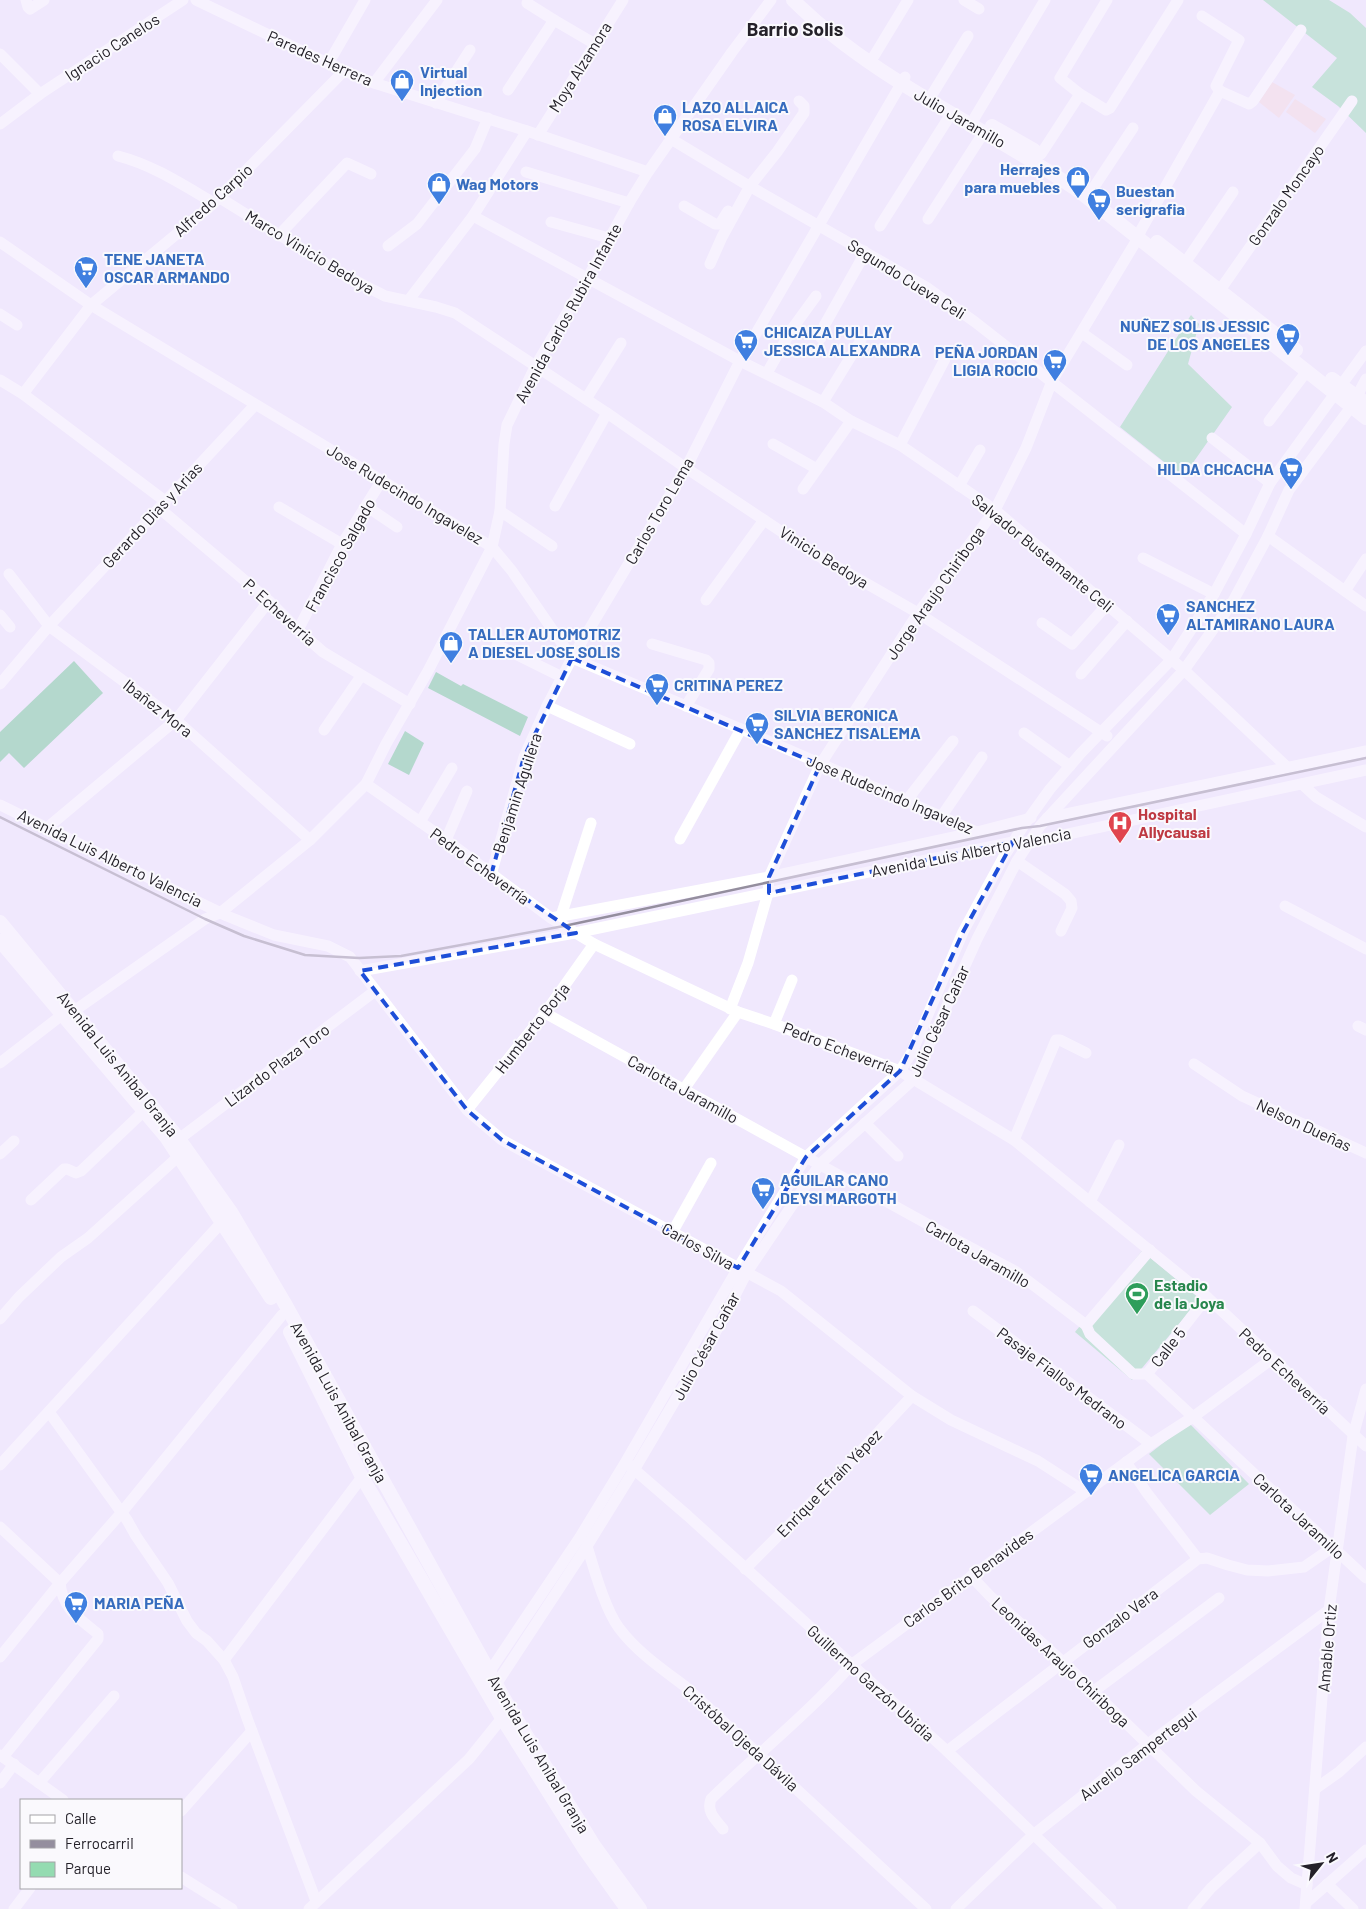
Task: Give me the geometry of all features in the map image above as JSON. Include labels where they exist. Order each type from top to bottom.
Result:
[{"type":"main road","name":"Julio Jaramillo","points":[[793,0],[821,26],[859,56],[904,81],[933,93],[1041,154],[1092,190],[1139,234],[1307,371],[1357,402],[1366,418]]},
{"type":"main road","name":"Julio Jaramillo","points":[[804,0],[904,81],[952,114],[1067,183],[1139,234],[1185,263],[1338,389]]},
{"type":"main road","name":"Avenida Luis Anibal Granja","points":[[0,922],[179,1156],[222,1222],[282,1315],[362,1477],[489,1683],[593,1844],[640,1909]]},
{"type":"main road","name":"Avenida Luis Anibal Granja","points":[[0,941],[68,1013],[179,1139],[231,1212],[274,1286],[489,1683],[502,1718],[585,1850],[627,1909]]},
{"type":"street","points":[[26,0],[30,9],[44,0]]},
{"type":"street","name":"Ignacio Canelos","points":[[0,124],[40,94],[183,0]]},
{"type":"street","name":"Paredes Herrera","points":[[196,0],[328,64],[374,83],[488,118],[648,172]]},
{"type":"street","points":[[328,64],[364,0]]},
{"type":"street","points":[[374,83],[437,0]]},
{"type":"street","name":"Moya Alzamora","points":[[408,301],[533,133],[623,0]]},
{"type":"street","points":[[874,56],[908,0]]},
{"type":"street","points":[[964,0],[979,9]]},
{"type":"street","points":[[975,117],[1045,0]]},
{"type":"street","points":[[1107,0],[1060,78],[1080,94],[1106,110],[1110,108],[1178,0]]},
{"type":"street","name":"Avenida Carlos Rubira Infante","points":[[0,1063],[68,1013],[205,919],[220,913],[310,840],[366,784],[492,547],[500,511],[507,425],[536,365],[587,279],[628,203],[758,16],[764,1]]},
{"type":"street","points":[[527,3],[595,44]]},
{"type":"street","name":"Jorge Araujo Chiriboga","points":[[769,876],[820,765],[918,613],[995,510],[1026,448],[1052,381],[1139,234],[1220,91],[1216,86],[1239,40],[1202,16]]},
{"type":"street","points":[[508,90],[554,20]]},
{"type":"street","points":[[1220,91],[1249,104],[1253,102],[1301,30]]},
{"type":"street","points":[[933,93],[968,36]]},
{"type":"street","points":[[436,103],[470,50]]},
{"type":"street","points":[[0,54],[40,94]]},
{"type":"street","name":"Alfredo Carpio","points":[[23,394],[91,305],[217,201],[344,71]]},
{"type":"street","points":[[819,226],[904,81]]},
{"type":"street","points":[[1041,154],[1080,94]]},
{"type":"street","name":"Gonzalo Moncayo","points":[[1220,290],[1352,100]]},
{"type":"street","points":[[684,206],[715,224],[720,224],[747,185],[777,152],[804,113],[804,106],[799,101]]},
{"type":"street","points":[[880,226],[952,114]]},
{"type":"street","points":[[388,246],[418,224],[475,149],[488,118]]},
{"type":"street","points":[[1092,190],[1133,128]]},
{"type":"street","points":[[928,219],[984,132]]},
{"type":"street","name":"Segundo Cueva Celi","points":[[672,139],[747,185],[926,287],[1052,381],[1246,534]]},
{"type":"street","name":"Marco Vinicio Bedoya","points":[[118,156],[135,160],[159,170],[279,235],[344,275],[385,296],[436,306],[455,313],[536,365]]},
{"type":"street","points":[[279,235],[347,163],[370,174]]},
{"type":"street","points":[[526,172],[628,203]]},
{"type":"street","points":[[710,264],[747,185]]},
{"type":"street","points":[[1185,263],[1233,192]]},
{"type":"street","name":"Salvador Bustamante Celi","points":[[473,216],[587,279],[823,402],[851,421],[900,445],[995,510],[1106,606],[1172,659],[1286,768]]},
{"type":"street","points":[[552,222],[609,238]]},
{"type":"street","name":"Carlos Toro Lema","points":[[572,658],[686,468],[740,360],[819,226]]},
{"type":"street","name":"Jose Rudecindo Ingavelez","points":[[0,242],[91,305],[492,547],[512,571],[572,658],[741,729],[820,765],[907,800],[977,832],[1029,818],[1048,818],[1366,751]]},
{"type":"street","points":[[821,338],[824,326],[860,262],[864,251]]},
{"type":"street","points":[[767,373],[792,329],[816,296]]},
{"type":"street","points":[[0,314],[17,325]]},
{"type":"street","points":[[1082,332],[1127,365]]},
{"type":"street","points":[[823,402],[861,340]]},
{"type":"street","points":[[586,399],[621,343]]},
{"type":"street","name":"Julio César Cañar","points":[[489,1683],[580,1537],[630,1466],[722,1322],[742,1270],[806,1157],[900,1071],[912,1052],[963,932],[1013,842],[1029,818],[1070,766],[1172,659],[1214,594],[1246,534],[1270,483],[1366,350]]},
{"type":"street","points":[[900,445],[945,359]]},
{"type":"street","name":"Vinicio Bedoya","points":[[536,365],[815,554],[918,613],[1102,732],[1116,744]]},
{"type":"street","points":[[1270,421],[1307,371]]},
{"type":"street","name":"Julio César Cañar","points":[[742,1270],[820,1164],[914,1079],[977,939],[1017,861],[1040,826],[1184,670],[1232,603],[1268,536],[1289,490],[1357,402],[1366,379]]},
{"type":"street","name":"P. Echeverria","points":[[0,380],[23,394],[162,504],[323,652],[410,704]]},
{"type":"street","name":"Gerardo Dias y Arias","points":[[0,684],[49,626],[255,405]]},
{"type":"street","points":[[555,506],[607,412]]},
{"type":"street","points":[[803,488],[851,421]]},
{"type":"street","points":[[1212,438],[1270,483]]},
{"type":"street","points":[[773,444],[817,469]]},
{"type":"street","points":[[959,486],[980,450]]},
{"type":"street","name":"Francisco Salgado","points":[[298,630],[342,544],[382,480]]},
{"type":"street","points":[[366,506],[397,527]]},
{"type":"street","points":[[280,507],[342,544]]},
{"type":"street","points":[[500,511],[552,546]]},
{"type":"street","points":[[706,600],[764,520]]},
{"type":"street","points":[[1268,536],[1366,606]]},
{"type":"street","points":[[1143,558],[1214,594]]},
{"type":"street","points":[[1345,591],[1366,559]]},
{"type":"street","name":"Ibañez Mora","points":[[10,574],[49,626],[176,720],[310,840]]},
{"type":"street","points":[[48,827],[176,720],[269,601]]},
{"type":"street","points":[[1042,623],[1072,644],[1106,606]]},
{"type":"street","points":[[0,615],[10,627]]},
{"type":"street","points":[[1081,674],[1127,621]]},
{"type":"street","points":[[652,644],[706,660],[709,664],[709,669],[686,706]]},
{"type":"street","points":[[498,645],[562,677]]},
{"type":"street","name":"Benjamin Aguilera","points":[[491,874],[524,757],[547,706],[572,658]]},
{"type":"street","points":[[324,730],[361,676]]},
{"type":"street","points":[[547,706],[630,744]]},
{"type":"street","points":[[680,839],[741,729]]},
{"type":"street","points":[[1024,733],[1070,766]]},
{"type":"street","points":[[907,800],[953,740]]},
{"type":"street","points":[[941,817],[982,756]]},
{"type":"street","points":[[420,822],[452,768]]},
{"type":"street","name":"Avenida Luis Alberto Valencia","points":[[360,971],[575,933],[1013,842],[1031,842],[1366,770]]},
{"type":"street","name":"Pedro Echeverría","points":[[366,784],[491,874],[556,917],[575,933],[594,944],[734,1011],[900,1071],[1014,1140],[1207,1297],[1366,1446]]},
{"type":"street","points":[[1302,784],[1316,797],[1366,827]]},
{"type":"street","points":[[446,840],[467,791]]},
{"type":"street","name":"Avenida Luis Alberto Valencia","points":[[0,805],[220,913],[274,936],[328,946],[350,958]]},
{"type":"street","points":[[556,917],[591,823]]},
{"type":"street","points":[[556,917],[769,876],[977,832]]},
{"type":"street","points":[[1017,861],[1071,900],[1072,908],[1061,931]]},
{"type":"street","points":[[684,1089],[734,1011],[768,893],[769,876]]},
{"type":"street","points":[[1285,906],[1366,949]]},
{"type":"street","name":"Humberto Borja","points":[[467,1110],[545,1013],[594,944]]},
{"type":"street","name":"Carlos Silva","points":[[350,958],[467,1110],[502,1140],[781,1290],[912,1396],[951,1420],[1038,1461],[1086,1492]]},
{"type":"street","points":[[774,1024],[792,980]]},
{"type":"street","name":"Lizardo Plaza Toro","points":[[179,1139],[375,991]]},
{"type":"street","name":"Carlotta Jaramillo","points":[[545,1013],[820,1164]]},
{"type":"street","points":[[1014,1140],[1056,1040],[1060,1040],[1086,1053]]},
{"type":"street","name":"Nelson Dueñas","points":[[1194,1064],[1242,1096],[1366,1154]]},
{"type":"street","points":[[31,1200],[64,1169],[76,1173],[81,1171],[144,1111]]},
{"type":"street","points":[[865,1123],[898,1156]]},
{"type":"street","points":[[0,1154],[14,1141]]},
{"type":"street","points":[[1090,1202],[1119,1145]]},
{"type":"street","points":[[0,1319],[19,1297],[61,1257],[88,1238],[179,1156]]},
{"type":"street","points":[[673,1232],[711,1162]]},
{"type":"street","name":"Carlota Jaramillo","points":[[820,1164],[1015,1272],[1086,1325],[1090,1334],[1133,1374],[1147,1374],[1366,1578]]},
{"type":"street","points":[[0,1466],[222,1222]]},
{"type":"street","points":[[1086,1325],[1150,1250]]},
{"type":"street","name":"Calle 5","points":[[1147,1374],[1207,1297]]},
{"type":"street","name":"Pasaje Fiallos Medrano","points":[[973,1312],[1150,1444]]},
{"type":"street","points":[[0,1657],[60,1583],[122,1512],[282,1315]]},
{"type":"street","name":"Carlos Brito Benavides","points":[[723,1829],[709,1811],[711,1799],[831,1687],[851,1665],[1150,1444],[1193,1417],[1272,1358]]},
{"type":"street","name":"Amable Ortiz","points":[[1305,1906],[1335,1549],[1354,1436],[1366,1388]]},
{"type":"street","name":"Enrique Efraín Yépez","points":[[745,1568],[873,1439],[912,1396]]},
{"type":"street","points":[[49,1412],[122,1512],[168,1584],[196,1633],[224,1660],[233,1677],[313,1905],[469,1759],[502,1718]]},
{"type":"street","points":[[1126,1462],[1146,1493],[1198,1559],[1207,1558],[1247,1570],[1276,1570],[1304,1567],[1335,1549]]},
{"type":"street","name":"Julio César Cañar","points":[[489,1683],[587,1546],[630,1466]]},
{"type":"street","name":"Guillermo Garzón Ubidia","points":[[630,1466],[947,1751],[1111,1909]]},
{"type":"street","points":[[224,1660],[362,1477]]},
{"type":"street","points":[[0,1526],[60,1583],[62,1596],[69,1610],[98,1634],[98,1639],[2,1756],[62,1799]]},
{"type":"street","name":"Cristóbal Ojeda Dávila","points":[[587,1546],[609,1607],[619,1628],[644,1655],[686,1687],[926,1909]]},
{"type":"street","name":"Gonzalo Vera","points":[[947,1751],[1198,1559]]},
{"type":"street","name":"Leonidas Araujo Chiriboga","points":[[971,1576],[990,1596],[1094,1691],[1196,1791],[1260,1843],[1277,1866],[1290,1878],[1307,1885]]},
{"type":"street","points":[[1094,1691],[1219,1598]]},
{"type":"street","name":"Aurelio Sampertegui","points":[[956,1909],[1033,1835],[1148,1744],[1329,1610]]},
{"type":"street","points":[[39,1783],[114,1696]]},
{"type":"street","points":[[182,1810],[252,1731]]},
{"type":"street","points":[[1315,1788],[1338,1772],[1366,1746]]},
{"type":"street","points":[[0,1783],[14,1764]]},
{"type":"street","points":[[1193,1909],[1211,1888],[1260,1843]]},
{"type":"street","points":[[1305,1906],[1366,1850]]},
{"type":"street","points":[[182,1878],[232,1909]]},
{"type":"street","points":[[1327,1884],[1353,1909]]},
{"type":"street","points":[[14,1909],[29,1889]]},
{"type":"highlighted area","points":[[572,658],[820,765],[769,877],[769,893],[1013,842],[963,932],[900,1071],[806,1157],[738,1268],[502,1140],[467,1110],[360,971],[576,933],[491,875],[524,757]]},
{"type":"shaded area","points":[[1272,82],[1295,95],[1279,118],[1259,102]]},
{"type":"shaded area","points":[[1295,99],[1326,119],[1315,133],[1286,112]]},
{"type":"green space","points":[[1263,0],[1329,0],[1350,13],[1366,28],[1366,133],[1338,106],[1312,87],[1337,58]]},
{"type":"green space","points":[[1191,315],[1199,324],[1188,364],[1232,407],[1183,477],[1120,427]]},
{"type":"green space","points":[[74,661],[103,693],[24,768],[9,753],[0,762],[0,732]]},
{"type":"green space","points":[[436,672],[461,686],[463,684],[528,717],[520,736],[428,688]]},
{"type":"green space","points":[[405,731],[424,743],[409,775],[388,764]]},
{"type":"green space","name":"Estadio de la Joya","points":[[1142,1251],[1200,1299],[1132,1380],[1075,1332]]},
{"type":"green space","points":[[1189,1423],[1249,1484],[1210,1515],[1149,1454]]},
{"type":"railway","points":[[0,817],[205,919],[244,936],[305,955],[359,958],[401,956],[564,926],[1022,828],[1040,826],[1366,758]]},
{"type":"place","name":"Virtual Injection","points":[[402,102]]},
{"type":"place","name":"LAZO ALLAICA ROSA ELVIRA","points":[[665,137]]},
{"type":"place","name":"Herrajes para muebles","points":[[1078,199]]},
{"type":"place","name":"Wag Motors","points":[[439,205]]},
{"type":"place","name":"Buestan serigrafia","points":[[1099,221]]},
{"type":"place","name":"TENE JANETA OSCAR ARMANDO","points":[[86,289]]},
{"type":"place","name":"NUÑEZ SOLIS JESSIC DE LOS ANGELES","points":[[1288,356]]},
{"type":"place","name":"CHICAIZA PULLAY JESSICA ALEXANDRA","points":[[746,362]]},
{"type":"place","name":"PEÑA JORDAN LIGIA ROCIO","points":[[1055,382]]},
{"type":"place","name":"HILDA CHCACHA","points":[[1291,490]]},
{"type":"place","name":"SANCHEZ ALTAMIRANO LAURA","points":[[1168,636]]},
{"type":"place","name":"TALLER AUTOMOTRIZ A DIESEL JOSE SOLIS","points":[[451,664]]},
{"type":"place","name":"CRITINA PEREZ","points":[[657,706]]},
{"type":"place","name":"SILVIA BERONICA SANCHEZ TISALEMA","points":[[757,745]]},
{"type":"place","name":"Hospital Allycausai","points":[[1120,844]]},
{"type":"place","name":"AGUILAR CANO DEYSI MARGOTH","points":[[763,1210]]},
{"type":"place","name":"Estadio de la Joya","points":[[1137,1315]]},
{"type":"place","name":"ANGELICA GARCIA","points":[[1091,1496]]},
{"type":"place","name":"MARIA PEÑA","points":[[76,1624]]},
{"type":"district","name":"Barrio Solis","points":[[795,29]]}]
